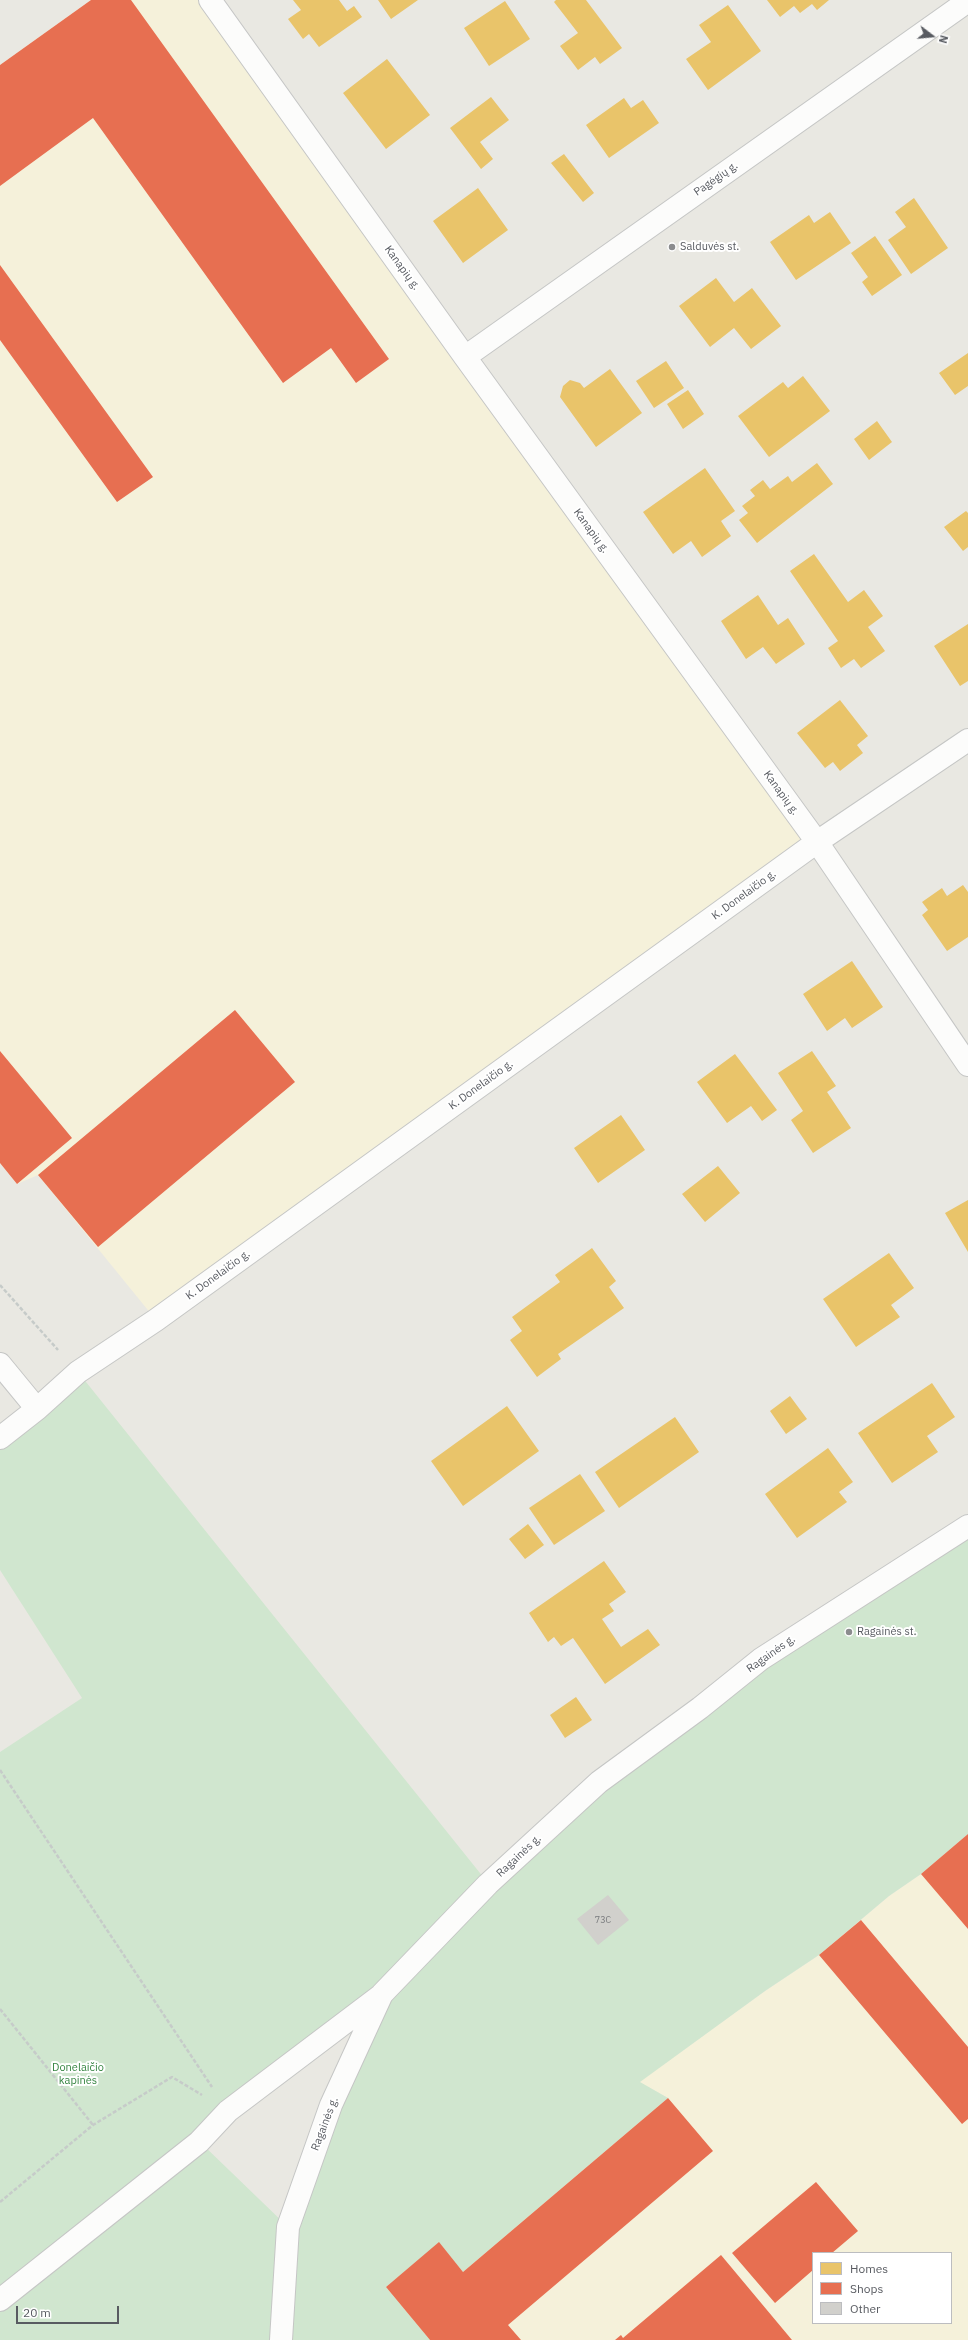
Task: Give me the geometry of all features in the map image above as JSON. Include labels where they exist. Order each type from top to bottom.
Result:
[{"type":"street","name":"Kanapių g.","points":[[210,0],[465,357],[817,842],[968,1064]]},
{"type":"street","name":"Pagėgių g.","points":[[465,357],[968,1]]},
{"type":"street","name":"K. Donelaičio g.","points":[[0,1438],[37,1409],[78,1372],[156,1320],[817,842],[968,740]]},
{"type":"street","points":[[0,1364],[37,1409]]},
{"type":"street","name":"Ragainės g.","points":[[281,2340],[288,2227],[331,2106],[382,1994],[488,1884],[599,1782],[700,1708],[761,1659],[968,1526]]},
{"type":"street","points":[[0,2300],[200,2142],[228,2111],[382,1994]]},
{"type":"path","points":[[0,1285],[78,1372]]},
{"type":"path","points":[[0,1770],[228,2111]]},
{"type":"path","points":[[0,2009],[93,2126]]},
{"type":"path","points":[[0,2202],[93,2126],[172,2077],[228,2111]]},
{"type":"shaded area","points":[[91,0],[210,0],[817,842],[156,1320],[38,1175],[17,1184],[0,1163],[0,65]]},
{"type":"shaded area","points":[[968,1834],[968,2340],[430,2340],[386,2287],[439,2242],[463,2271],[668,2098],[639,2082],[765,1991],[819,1955],[889,1896],[921,1874]]},
{"type":"green space","name":"Donelaičio kapinės","points":[[78,1372],[488,1883],[599,1782],[968,1526],[968,1834],[921,1874],[889,1896],[819,1955],[765,1991],[640,2082],[668,2098],[463,2272],[439,2243],[386,2287],[430,2340],[0,2340],[0,1752],[82,1698],[0,1570],[0,1438]],"holes":[[[382,1996],[288,2227],[200,2142]]]},
{"type":"building: Homes","points":[[293,0],[339,0],[347,11],[354,6],[362,17],[319,47],[309,34],[303,39],[288,19],[301,10]]},
{"type":"building: Homes","points":[[378,0],[418,0],[391,19]]},
{"type":"building: Homes","points":[[556,0],[586,0],[622,48],[600,64],[595,57],[578,70],[560,46],[578,33],[554,2]]},
{"type":"building: Homes","points":[[767,0],[829,0],[817,10],[812,4],[800,13],[794,6],[780,17]]},
{"type":"building: Homes","points":[[505,1],[530,39],[489,66],[464,28]]},
{"type":"building: Homes","points":[[728,5],[761,51],[708,90],[686,59],[711,42],[699,25]]},
{"type":"building: Homes","points":[[387,59],[430,115],[386,149],[343,93]]},
{"type":"building: Homes","points":[[491,97],[509,120],[480,142],[493,159],[481,169],[450,128]]},
{"type":"building: Homes","points":[[624,98],[631,108],[643,100],[659,123],[609,158],[586,125]]},
{"type":"building: Homes","points":[[564,154],[594,193],[583,202],[551,163]]},
{"type":"building: Homes","points":[[478,188],[508,230],[463,263],[433,221]]},
{"type":"building: Homes","points":[[914,198],[948,248],[911,274],[888,240],[906,227],[895,212]]},
{"type":"building: Homes","points":[[830,212],[851,243],[796,280],[770,242],[809,215],[814,223]]},
{"type":"building: Homes","points":[[875,236],[902,275],[872,296],[862,282],[868,277],[851,253]]},
{"type":"building: Homes","points":[[716,278],[734,302],[752,288],[781,326],[751,349],[734,328],[710,347],[679,306]]},
{"type":"building: Homes","points":[[968,353],[968,386],[955,395],[939,373]]},
{"type":"building: Homes","points":[[666,361],[684,388],[654,408],[636,381]]},
{"type":"building: Homes","points":[[610,369],[642,413],[596,447],[560,397],[563,386],[570,380],[580,383],[584,388]]},
{"type":"building: Homes","points":[[803,376],[830,411],[769,457],[738,416],[783,382],[788,388]]},
{"type":"building: Homes","points":[[688,390],[704,414],[683,429],[667,404]]},
{"type":"building: Homes","points":[[877,421],[892,442],[869,460],[854,439]]},
{"type":"building: Homes","points":[[817,463],[833,484],[757,543],[739,520],[748,513],[742,506],[755,496],[750,490],[763,480],[770,489],[788,476],[792,482]]},
{"type":"building: Homes","points":[[705,468],[735,511],[721,521],[731,536],[702,557],[691,541],[673,554],[643,512]]},
{"type":"building: Homes","points":[[966,511],[968,513],[968,547],[963,551],[944,527]]},
{"type":"building: Homes","points":[[814,554],[848,602],[864,590],[883,616],[868,627],[885,651],[861,668],[854,659],[841,668],[828,648],[838,641],[790,571]]},
{"type":"building: Homes","points":[[758,595],[778,625],[788,618],[805,644],[776,664],[763,647],[746,659],[721,621]]},
{"type":"building: Homes","points":[[968,624],[968,681],[960,686],[934,646]]},
{"type":"building: Homes","points":[[840,700],[868,736],[857,745],[863,753],[840,771],[833,762],[825,768],[797,733]]},
{"type":"building: Homes","points":[[963,885],[968,892],[968,937],[947,951],[922,915],[928,910],[922,902],[942,888],[947,896]]},
{"type":"building: Homes","points":[[852,961],[883,1007],[852,1028],[845,1018],[827,1031],[803,994]]},
{"type":"building: Homes","points":[[812,1051],[836,1086],[827,1092],[851,1128],[813,1153],[791,1120],[803,1111],[778,1073]]},
{"type":"building: Homes","points":[[735,1054],[777,1110],[762,1121],[751,1106],[727,1123],[697,1082]]},
{"type":"building: Homes","points":[[621,1115],[645,1150],[598,1183],[574,1148]]},
{"type":"building: Homes","points":[[718,1166],[740,1193],[705,1222],[682,1194]]},
{"type":"building: Homes","points":[[968,1200],[968,1252],[945,1213]]},
{"type":"building: Homes","points":[[592,1248],[616,1281],[609,1287],[624,1308],[558,1354],[561,1359],[537,1377],[510,1340],[522,1331],[512,1317],[560,1282],[555,1275]]},
{"type":"building: Homes","points":[[889,1253],[914,1288],[891,1305],[900,1317],[856,1347],[823,1299]]},
{"type":"building: Homes","points":[[932,1383],[955,1417],[927,1436],[938,1452],[892,1483],[858,1433]]},
{"type":"building: Homes","points":[[790,1396],[807,1419],[786,1434],[770,1411]]},
{"type":"building: Homes","points":[[507,1406],[539,1451],[463,1506],[431,1461]]},
{"type":"building: Homes","points":[[675,1417],[699,1452],[619,1508],[595,1472]]},
{"type":"building: Homes","points":[[828,1448],[853,1482],[839,1492],[847,1502],[797,1538],[765,1494]]},
{"type":"building: Homes","points":[[580,1474],[605,1511],[554,1545],[529,1508]]},
{"type":"building: Homes","points":[[528,1524],[544,1545],[525,1559],[509,1539]]},
{"type":"building: Homes","points":[[604,1561],[626,1592],[609,1604],[614,1611],[602,1619],[621,1647],[648,1629],[660,1645],[605,1684],[573,1638],[561,1646],[554,1637],[548,1642],[529,1613]]},
{"type":"building: Homes","points":[[576,1697],[592,1720],[565,1738],[550,1715]]},
{"type":"building: Shops","points":[[91,0],[131,0],[389,359],[356,383],[331,348],[283,383],[93,118],[0,186],[0,65]]},
{"type":"building: Shops","points":[[0,265],[153,477],[117,502],[0,340]]},
{"type":"building: Shops","points":[[235,1010],[295,1082],[98,1247],[38,1175]]},
{"type":"building: Shops","points":[[0,1051],[72,1138],[17,1184],[0,1163]]},
{"type":"building: Shops","points":[[968,1834],[968,1929],[921,1874]]},
{"type":"building: Shops","points":[[861,1920],[968,2047],[968,2119],[962,2124],[819,1955]]},
{"type":"building: Shops","points":[[668,2098],[713,2151],[508,2325],[521,2340],[430,2340],[386,2287],[439,2242],[463,2272]]},
{"type":"building: Shops","points":[[816,2182],[858,2231],[833,2252],[812,2252],[812,2271],[775,2303],[732,2253]]},
{"type":"building: Shops","points":[[721,2255],[792,2340],[615,2340],[621,2335],[623,2338]]},
{"type":"building: Other","points":[[608,1895],[629,1920],[598,1945],[577,1919]]},
{"type":"place","name":"Salduvės st.","points":[[672,247]]},
{"type":"place","name":"Ragainės st.","points":[[849,1632]]}]
